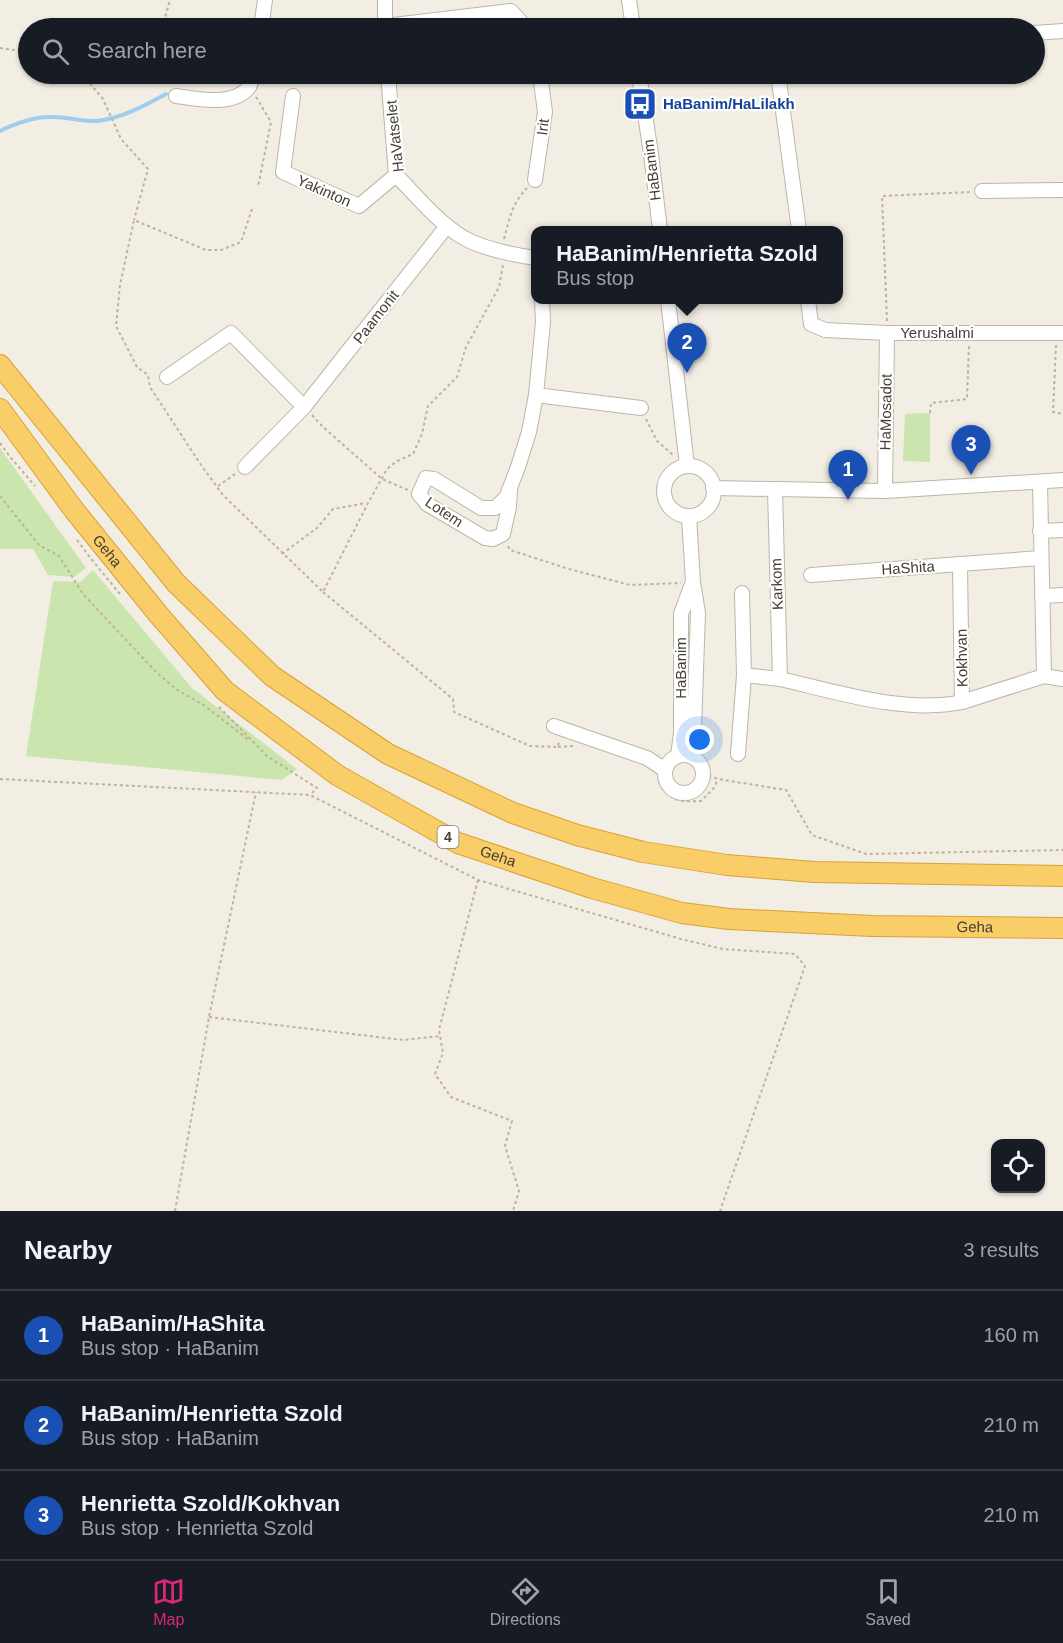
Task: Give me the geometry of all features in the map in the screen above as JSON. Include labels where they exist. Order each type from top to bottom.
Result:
[{"type":"highway","points":[[0,365],[176,583],[272,676],[388,754],[513,813],[577,836],[643,852],[727,865],[814,872],[1063,876]]},
{"type":"highway","name":"Geha","points":[[0,409],[74,510],[158,614],[225,691],[337,774],[458,843],[592,888],[682,913],[729,919],[873,926],[1063,928]]},
{"type":"street","points":[[262,18],[265,0]]},
{"type":"street","points":[[385,0],[385,18]]},
{"type":"street","points":[[629,0],[632,18]]},
{"type":"street","points":[[440,18],[512,5],[520,18]]},
{"type":"street","points":[[1045,32],[1063,31]]},
{"type":"street","points":[[176,96],[209,101],[228,99],[240,94],[248,84]]},
{"type":"street","name":"HaVatselet","points":[[389,84],[396,175],[447,226],[470,242],[501,252],[531,257]]},
{"type":"street","name":"Irit","points":[[535,180],[545,112],[541,84]]},
{"type":"street","name":"HaBanim","points":[[640,84],[659,226]]},
{"type":"street","points":[[779,84],[798,226]]},
{"type":"street","name":"Yakinton","points":[[293,96],[283,172],[359,206],[396,175]]},
{"type":"street","points":[[982,191],[1063,190]]},
{"type":"street","name":"Paamonit","points":[[245,467],[304,407],[447,226]]},
{"type":"street","name":"Lotem","points":[[510,489],[503,534],[493,538],[485,538],[426,504],[419,494],[426,478],[434,479],[481,508],[495,508],[506,498],[519,467],[536,395],[543,322],[542,304]]},
{"type":"street","points":[[668,304],[687,466]]},
{"type":"street","name":"Yerushalmi","points":[[808,304],[811,324],[825,330],[887,333],[1060,333]]},
{"type":"street","points":[[167,377],[231,333],[304,407]]},
{"type":"street","name":"HaMosadot","points":[[885,490],[887,333]]},
{"type":"street","points":[[536,395],[640,408]]},
{"type":"street","points":[[687,466],[694,466],[707,474],[713,488],[710,504],[705,511],[697,515],[680,515],[673,511],[664,496],[666,479],[679,468],[687,466]]},
{"type":"street","points":[[713,488],[885,490],[1063,480]]},
{"type":"street","points":[[1040,482],[1044,676]]},
{"type":"street","name":"Karkom","points":[[775,489],[780,680]]},
{"type":"street","name":"HaBanim","points":[[689,516],[693,582],[698,613],[693,757]]},
{"type":"street","points":[[1040,531],[1063,530]]},
{"type":"street","name":"HaShita","points":[[811,575],[1041,558]]},
{"type":"street","name":"Kokhvan","points":[[960,564],[962,702],[1044,676],[1063,679]]},
{"type":"street","name":"HaBanim","points":[[678,756],[681,733],[681,614],[693,582]]},
{"type":"street","points":[[738,754],[744,675],[742,593]]},
{"type":"street","points":[[1042,596],[1063,595]]},
{"type":"street","points":[[744,675],[780,680],[895,705],[944,706],[962,702]]},
{"type":"street","points":[[557,727],[647,758],[671,788],[682,793],[695,790],[702,780],[703,773],[699,762],[693,757],[683,755],[672,759],[661,774]]},
{"type":"path","points":[[165,18],[170,0]]},
{"type":"path","points":[[0,48],[18,51]]},
{"type":"path","points":[[90,84],[103,99],[121,139],[148,169],[134,220]]},
{"type":"path","points":[[253,84],[271,122],[258,187]]},
{"type":"path","points":[[501,252],[508,218],[523,192],[535,180]]},
{"type":"path","points":[[887,333],[882,196],[982,191]]},
{"type":"path","points":[[930,413],[931,403],[967,399],[970,333]]},
{"type":"path","points":[[1060,333],[1053,412],[1063,414]]},
{"type":"path","points":[[304,407],[382,479],[419,494]]},
{"type":"path","points":[[640,408],[657,441],[687,466]]},
{"type":"path","points":[[217,486],[245,467]]},
{"type":"path","points":[[0,496],[39,545],[59,556],[83,594],[156,672],[176,689],[205,706],[256,745]]},
{"type":"path","points":[[282,554],[317,528],[333,509],[368,503]]},
{"type":"path","points":[[503,534],[510,550],[630,585],[693,582]]},
{"type":"path","points":[[323,592],[453,699],[454,712],[530,746],[576,746]]},
{"type":"path","points":[[557,727],[558,747]]},
{"type":"path","points":[[703,773],[718,779],[786,790],[812,835],[866,854],[1063,850]]},
{"type":"path","points":[[661,774],[668,795],[681,802],[701,801],[714,788],[718,779]]},
{"type":"path","points":[[0,779],[310,795],[478,880],[723,949],[795,954],[805,966],[720,1211]]},
{"type":"path","points":[[174,1211],[209,1017],[256,792]]},
{"type":"path","points":[[478,880],[439,1030],[443,1053],[435,1074],[451,1097],[513,1121],[505,1146],[519,1191],[513,1211]]},
{"type":"path","points":[[209,1017],[403,1040],[440,1036]]},
{"type":"green space","points":[[930,413],[930,462],[903,461],[905,414]]},
{"type":"green space","points":[[0,448],[86,568],[74,577],[48,575],[33,549],[0,549]]},
{"type":"green space","points":[[93,570],[192,688],[297,769],[282,780],[26,756],[53,581],[80,582]]},
{"type":"waterway","points":[[0,131],[20,122],[47,117],[92,121],[115,117],[133,111],[166,94]]},
{"type":"place","name":"HaBanim/HaLilakh","points":[[640,104]]},
{"type":"place","name":"HaBanim/Henrietta Szold","points":[[687,373]]},
{"type":"place","name":"Henrietta Szold/Kokhvan","points":[[971,475]]},
{"type":"place","name":"HaBanim/HaShita","points":[[848,500]]}]
